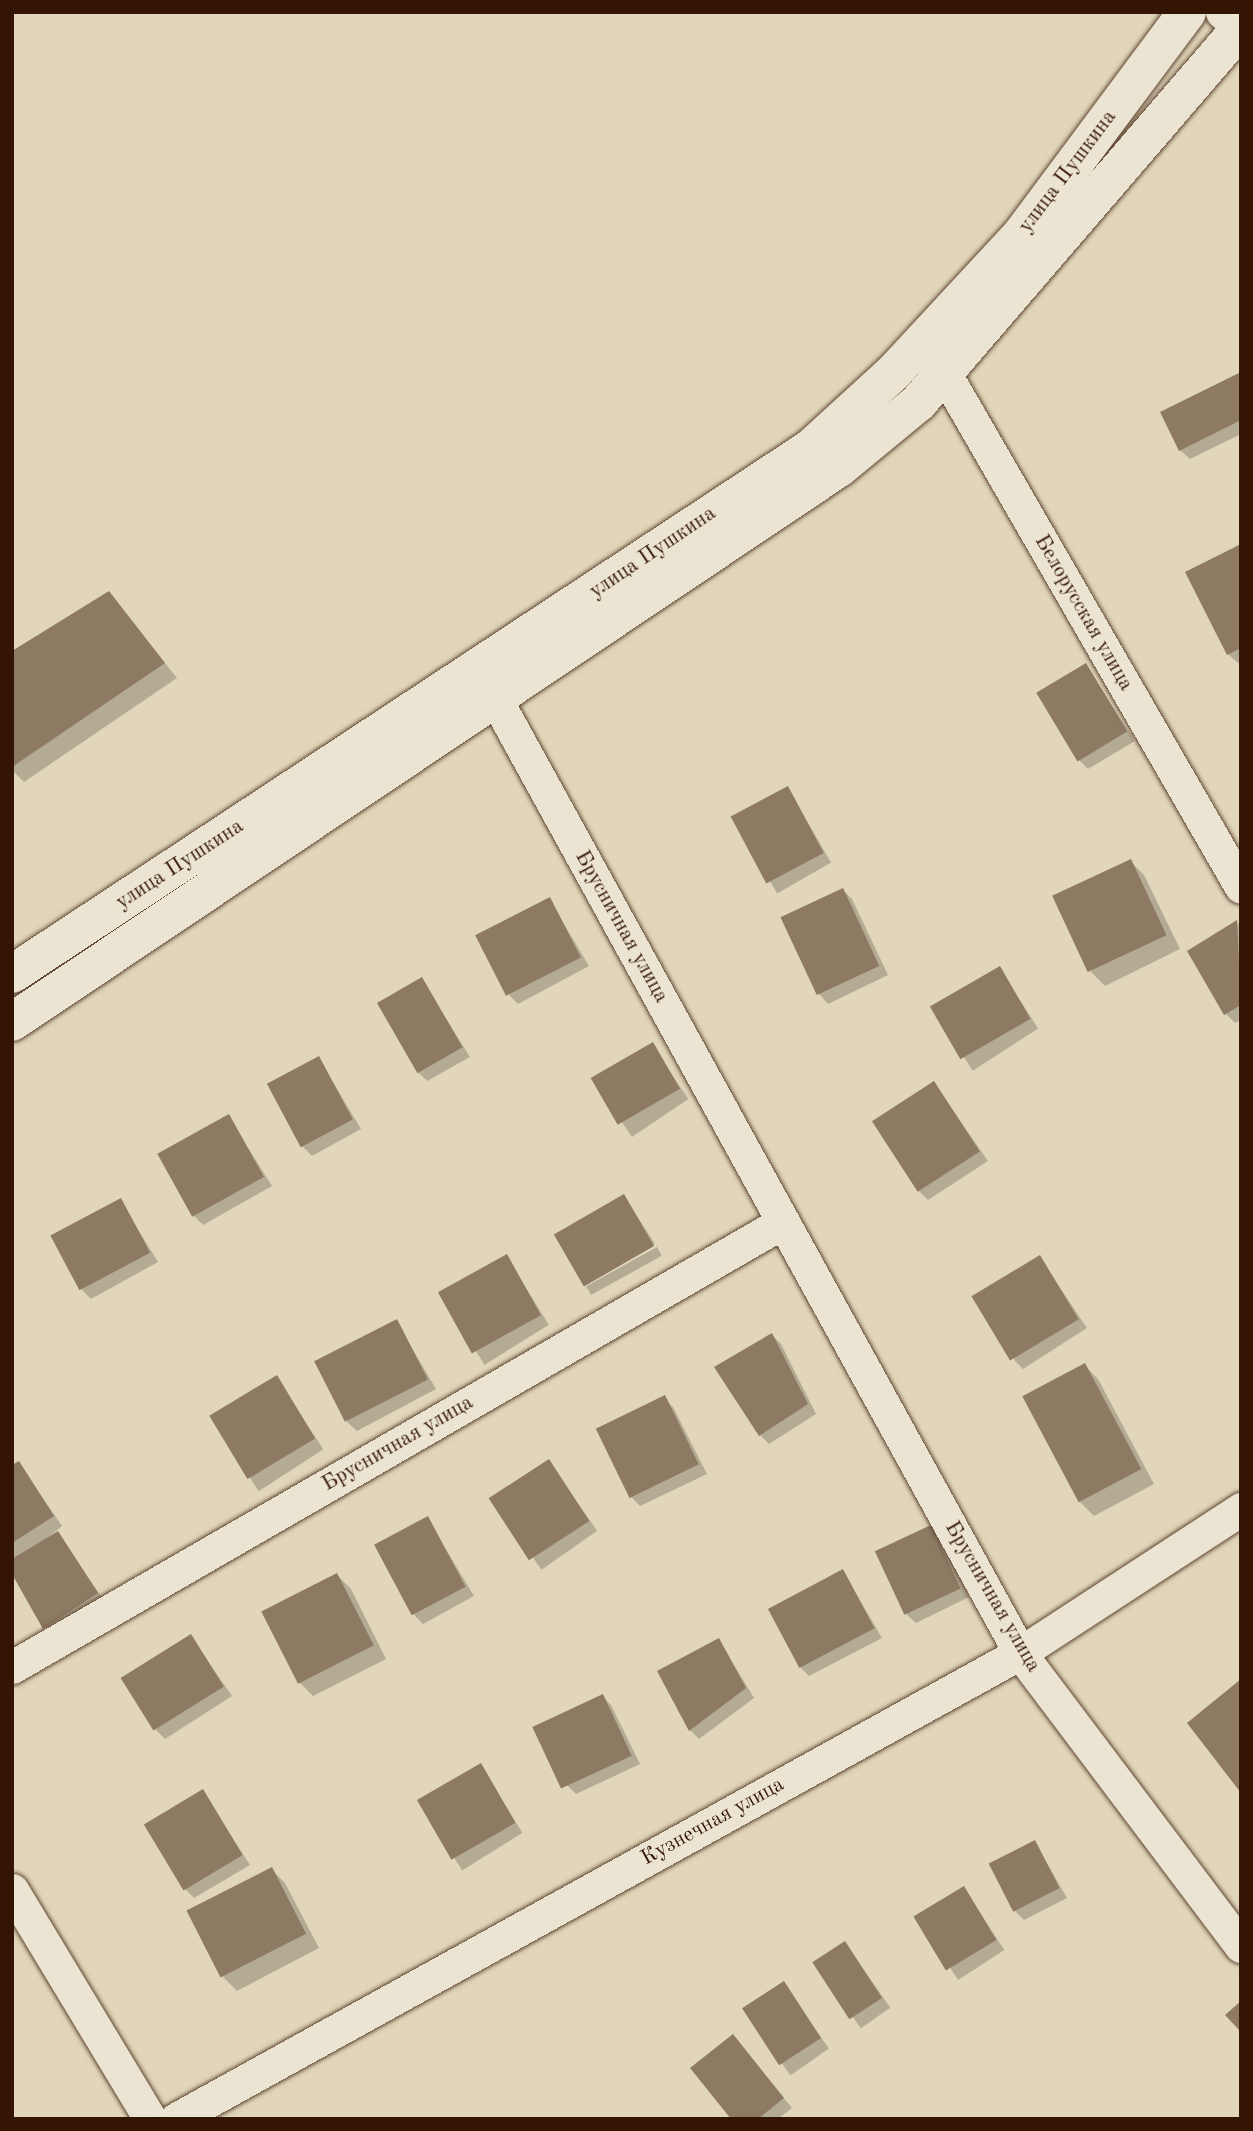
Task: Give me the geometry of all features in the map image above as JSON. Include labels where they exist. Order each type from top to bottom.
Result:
[{"type":"street","name":"улица Пушкина","points":[[12,974],[488,685],[811,448],[925,339],[1021,236],[1188,12]]},
{"type":"street","points":[[12,1023],[488,685],[839,468],[919,402],[1240,28],[1222,12]]},
{"type":"street","name":"Белорусская улица","points":[[925,339],[1241,887]]},
{"type":"street","name":"Брусничная улица","points":[[488,685],[1020,1653],[1241,1946]]},
{"type":"street","name":"Брусничная улица","points":[[12,1667],[783,1222]]},
{"type":"street","name":"Кузнечная улица","points":[[176,2119],[1020,1653],[1241,1509]]},
{"type":"street","points":[[12,1889],[150,2119]]},
{"type":"building","points":[[1241,372],[1241,420],[1179,451],[1160,412]]},
{"type":"building","points":[[1241,544],[1241,648],[1227,655],[1185,572]]},
{"type":"building","points":[[109,591],[165,663],[12,767],[12,651]]},
{"type":"building","points":[[1086,663],[1127,732],[1077,761],[1036,693]]},
{"type":"building","points":[[788,786],[824,853],[766,884],[731,817]]},
{"type":"building","points":[[1131,859],[1166,935],[1088,972],[1052,896]]},
{"type":"building","points":[[843,888],[879,966],[817,995],[780,917]]},
{"type":"building","points":[[550,897],[581,958],[506,996],[475,935]]},
{"type":"building","points":[[1237,920],[1241,1005],[1224,1015],[1187,951]]},
{"type":"building","points":[[1000,966],[1030,1019],[960,1059],[930,1007]]},
{"type":"building","points":[[422,977],[462,1047],[417,1073],[377,1003]]},
{"type":"building","points":[[653,1042],[680,1089],[618,1125],[591,1078]]},
{"type":"building","points":[[319,1056],[353,1120],[301,1147],[267,1084]]},
{"type":"building","points":[[934,1081],[980,1151],[918,1192],[872,1121]]},
{"type":"building","points":[[229,1114],[264,1177],[192,1217],[157,1154]]},
{"type":"building","points":[[624,1194],[654,1246],[584,1286],[554,1234]]},
{"type":"building","points":[[121,1198],[150,1253],[79,1290],[50,1236]]},
{"type":"building","points":[[507,1254],[541,1315],[472,1354],[438,1292]]},
{"type":"building","points":[[1040,1255],[1079,1319],[1010,1360],[971,1296]]},
{"type":"building","points":[[397,1319],[428,1380],[345,1422],[314,1361]]},
{"type":"building","points":[[772,1333],[808,1404],[759,1436],[714,1367]]},
{"type":"building","points":[[1085,1363],[1141,1469],[1079,1502],[1022,1396]]},
{"type":"building","points":[[277,1375],[315,1438],[247,1479],[209,1416]]},
{"type":"building","points":[[665,1395],[699,1464],[630,1498],[596,1429]]},
{"type":"building","points":[[549,1459],[589,1521],[529,1560],[489,1498]]},
{"type":"building","points":[[19,1461],[54,1516],[12,1543],[12,1465]]},
{"type":"building","points":[[428,1516],[466,1587],[412,1615],[374,1545]]},
{"type":"building","points":[[931,1525],[961,1588],[904,1615],[875,1551]]},
{"type":"building","points":[[58,1531],[98,1593],[43,1629],[12,1574],[12,1559]]},
{"type":"building","points":[[843,1569],[874,1628],[799,1668],[768,1609]]},
{"type":"building","points":[[337,1573],[374,1645],[298,1684],[261,1612]]},
{"type":"building","points":[[191,1634],[224,1687],[153,1731],[121,1678]]},
{"type":"building","points":[[719,1638],[746,1688],[689,1731],[657,1671]]},
{"type":"building","points":[[1241,1679],[1241,1793],[1187,1723]]},
{"type":"building","points":[[603,1694],[632,1756],[561,1789],[532,1727]]},
{"type":"building","points":[[481,1763],[516,1823],[451,1860],[417,1800]]},
{"type":"building","points":[[203,1789],[243,1855],[184,1891],[144,1825]]},
{"type":"building","points":[[1035,1840],[1060,1888],[1013,1912],[989,1864]]},
{"type":"building","points":[[272,1867],[306,1934],[221,1977],[186,1911]]},
{"type":"building","points":[[964,1886],[996,1940],[946,1970],[913,1916]]},
{"type":"building","points":[[845,1941],[882,1998],[849,2019],[812,1962]]},
{"type":"building","points":[[784,1981],[821,2038],[779,2065],[742,2008]]},
{"type":"building","points":[[1241,2001],[1241,2032],[1225,2015]]},
{"type":"building","points":[[733,2034],[784,2098],[758,2119],[731,2119],[690,2068]]}]
